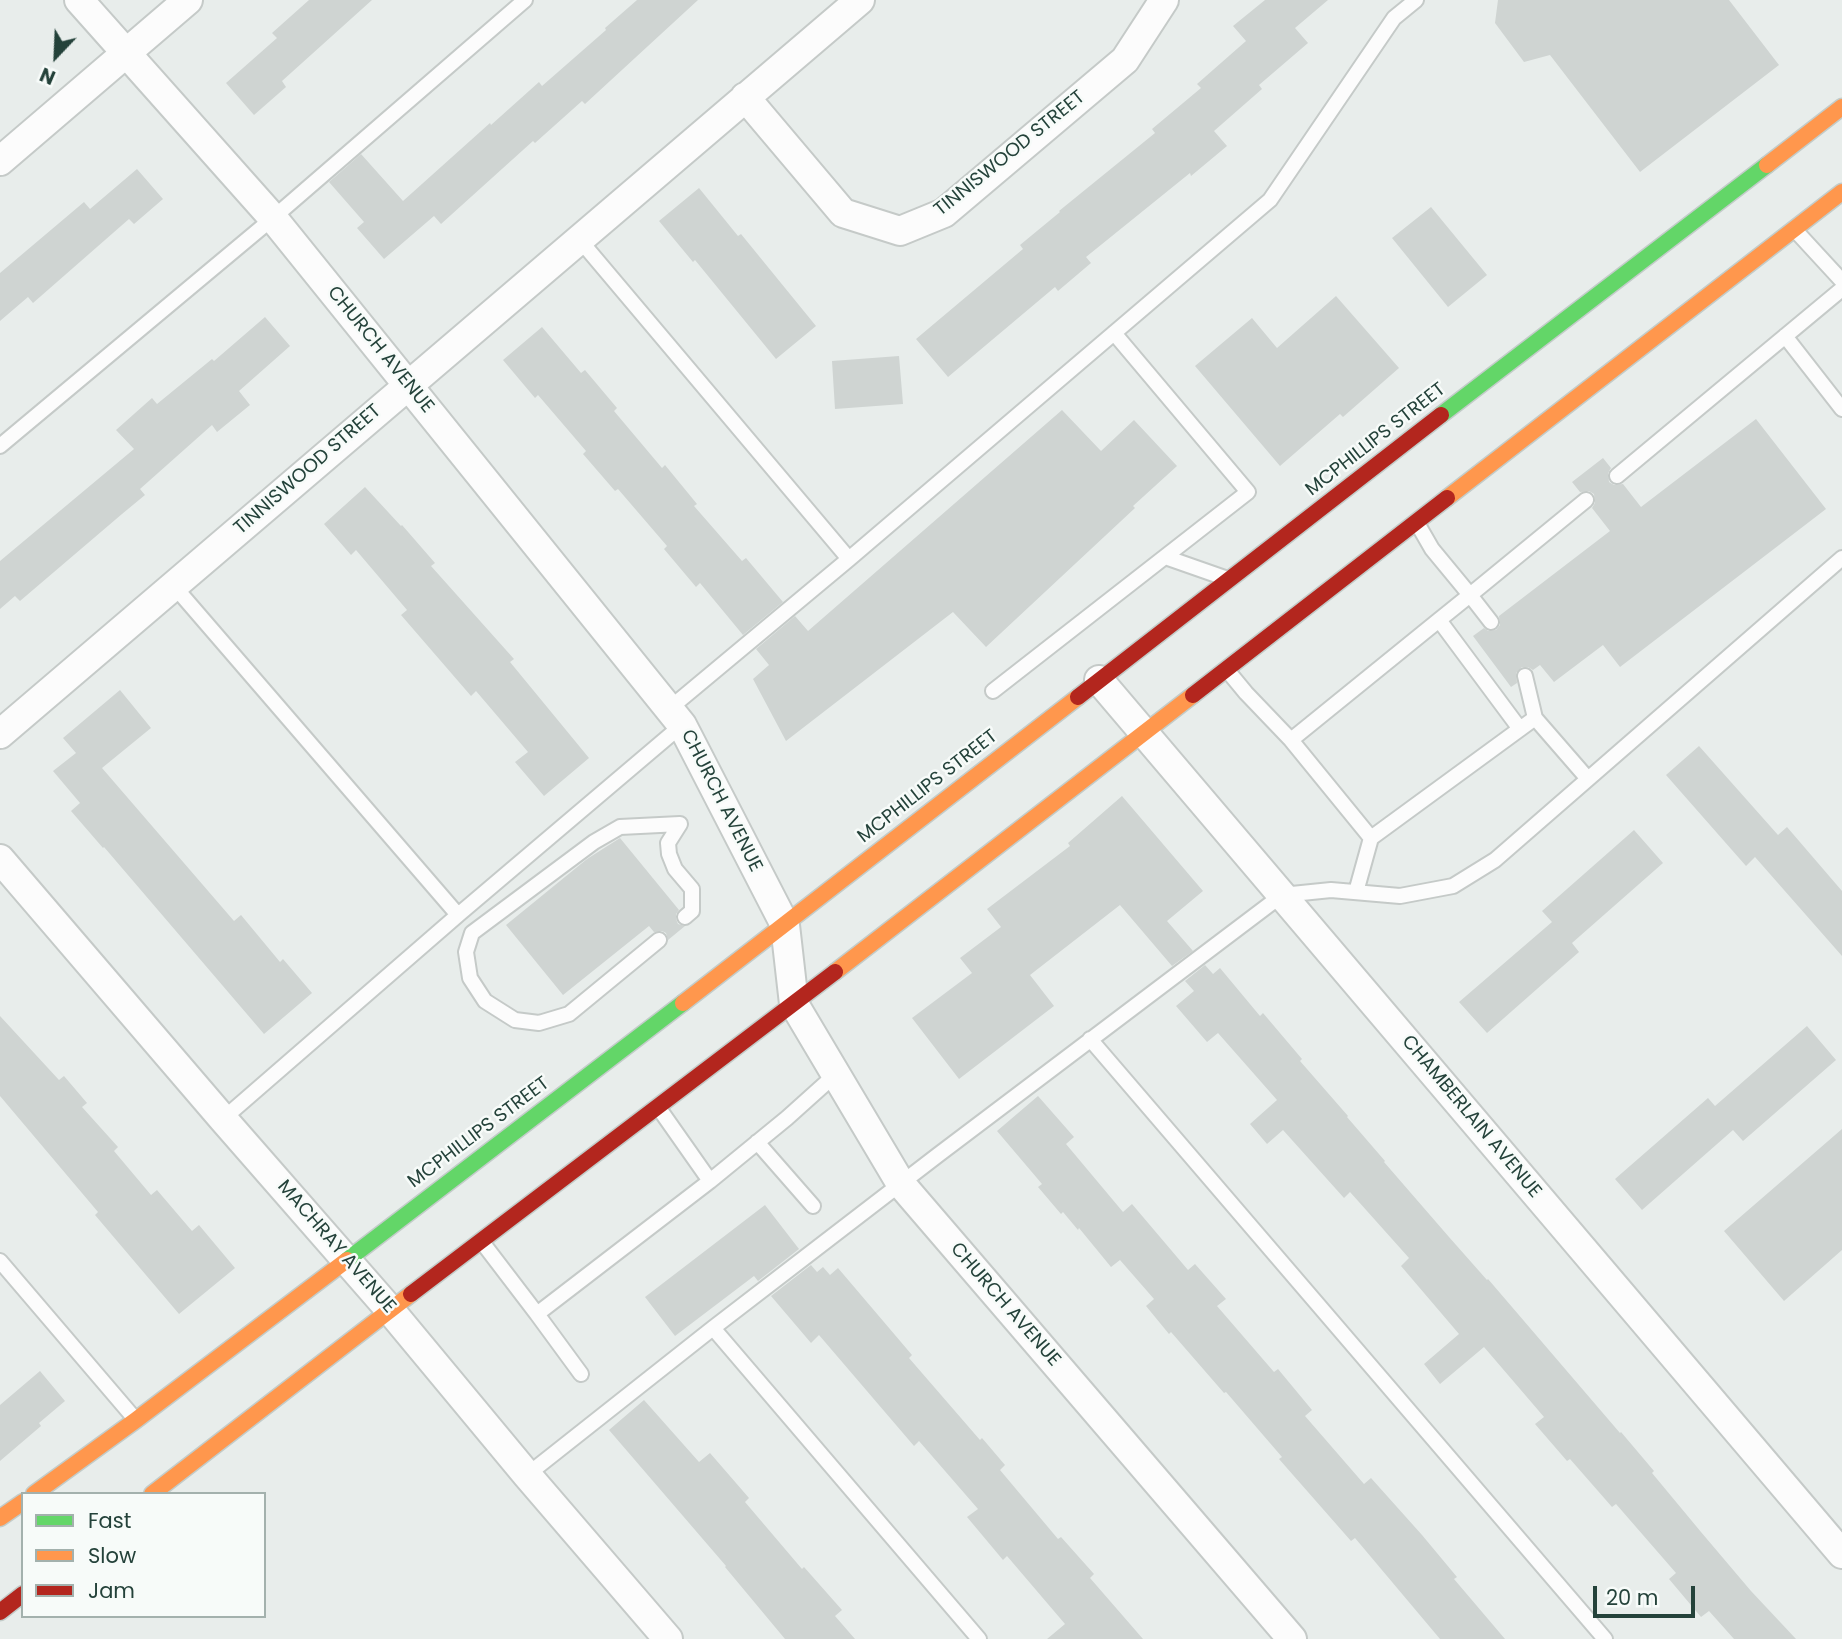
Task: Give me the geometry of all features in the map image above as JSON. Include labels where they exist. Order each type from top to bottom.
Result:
[{"type":"main road","name":"MCPHILLIPS STREET","points":[[37,1492],[348,1260],[785,925],[1842,107]]},
{"type":"main road","points":[[155,1492],[793,1003],[1842,192]]},
{"type":"main road","points":[[0,1518],[21,1503]]},
{"type":"main road","points":[[0,1612],[21,1596]]},
{"type":"street","name":"CHURCH AVENUE","points":[[79,0],[273,218],[675,717],[785,925],[793,1003],[901,1184],[1292,1639]]},
{"type":"street","points":[[0,162],[188,0]]},
{"type":"street","name":"TINNISWOOD STREET","points":[[0,734],[860,0]]},
{"type":"street","name":"TINNISWOOD STREET","points":[[745,97],[843,213],[900,231],[944,213],[1125,60],[1164,0]]},
{"type":"street","name":"CHAMBERLAIN AVENUE","points":[[1100,680],[1842,1554]]},
{"type":"street","name":"MACHRAY AVENUE","points":[[0,859],[348,1260],[668,1639]]},
{"type":"lane","points":[[0,446],[273,218],[526,0]]},
{"type":"lane","points":[[223,1119],[458,915],[849,559],[1270,200],[1394,18],[1416,0]]},
{"type":"lane","points":[[1794,229],[1842,281]]},
{"type":"lane","points":[[579,239],[849,559]]},
{"type":"lane","points":[[1616,475],[1842,289]]},
{"type":"lane","points":[[993,691],[1248,492],[1114,332]]},
{"type":"lane","points":[[1785,337],[1842,409]]},
{"type":"lane","points":[[1291,740],[1586,500]]},
{"type":"lane","points":[[1416,522],[1432,549],[1491,622]]},
{"type":"lane","points":[[1165,557],[1230,580]]},
{"type":"lane","points":[[527,1475],[713,1328],[1282,895],[1331,890],[1400,896],[1453,886],[1495,860],[1842,558]]},
{"type":"lane","points":[[174,586],[458,915]]},
{"type":"lane","points":[[1439,620],[1520,729]]},
{"type":"lane","points":[[1226,668],[1291,740],[1371,838]]},
{"type":"lane","points":[[1525,676],[1535,718],[1588,779]]},
{"type":"lane","points":[[1356,892],[1371,838],[1535,718]]},
{"type":"lane","points":[[659,940],[569,1014],[539,1023],[515,1020],[485,1001],[470,978],[466,952],[472,933],[594,842],[620,827],[680,824],[668,842],[675,869],[692,888],[692,911],[685,917]]},
{"type":"lane","points":[[1090,1039],[1605,1639]]},
{"type":"lane","points":[[537,1314],[710,1181],[836,1074]]},
{"type":"lane","points":[[658,1107],[710,1181]]},
{"type":"lane","points":[[757,1142],[813,1206]]},
{"type":"lane","points":[[481,1241],[581,1374]]},
{"type":"lane","points":[[0,1261],[136,1420]]},
{"type":"lane","points":[[713,1328],[979,1639]]},
{"type":"building","points":[[309,0],[372,0],[282,81],[286,87],[254,115],[226,83],[277,38],[272,33]]},
{"type":"building","points":[[637,0],[698,0],[585,104],[582,101],[535,143],[533,141],[441,224],[434,216],[384,259],[357,228],[364,222],[329,182],[361,154],[403,201],[539,82],[542,86]]},
{"type":"building","points":[[1265,0],[1328,0],[1295,28],[1308,43],[1259,85],[1262,89],[1214,131],[1227,146],[1086,257],[1091,263],[1058,291],[1055,287],[948,377],[916,339],[1023,249],[1020,245],[1059,211],[1155,133],[1152,129],[1201,88],[1197,84],[1246,41],[1233,26]]},
{"type":"building","points":[[1498,0],[1729,0],[1779,65],[1640,172],[1550,55],[1524,62],[1495,23]]},
{"type":"building","points":[[137,169],[163,199],[134,224],[129,219],[33,303],[28,297],[0,321],[0,273],[84,202],[90,209]]},
{"type":"building","points":[[699,188],[738,236],[741,234],[816,326],[776,359],[695,260],[693,262],[659,221]]},
{"type":"building","points":[[1431,207],[1487,275],[1448,307],[1392,238]]},
{"type":"building","points":[[1336,296],[1399,368],[1343,417],[1340,414],[1280,466],[1195,366],[1252,318],[1277,348]]},
{"type":"building","points":[[265,317],[290,346],[239,391],[250,405],[217,432],[212,425],[140,489],[145,495],[20,601],[15,596],[0,609],[0,561],[134,449],[116,430],[152,398],[157,404],[212,359],[214,361]]},
{"type":"building","points":[[542,327],[581,373],[585,370],[617,408],[614,411],[662,468],[665,465],[697,504],[694,506],[742,561],[746,558],[783,602],[743,635],[700,583],[696,587],[664,549],[667,546],[618,489],[615,491],[583,454],[586,451],[538,395],[535,398],[503,360]]},
{"type":"building","points":[[899,356],[903,404],[835,409],[832,361]]},
{"type":"building","points":[[1062,410],[1101,451],[1134,420],[1177,466],[986,647],[953,612],[786,741],[753,679],[769,665],[756,649],[795,616],[808,631]]},
{"type":"building","points":[[1756,419],[1826,509],[1620,667],[1603,645],[1554,682],[1540,665],[1533,670],[1522,667],[1516,673],[1517,683],[1511,687],[1473,636],[1484,628],[1488,631],[1496,630],[1500,625],[1499,616],[1610,531],[1592,508],[1595,503],[1594,494],[1589,491],[1580,492],[1572,482],[1603,458],[1611,468],[1608,473],[1609,482],[1614,485],[1623,484],[1641,507]]},
{"type":"building","points":[[365,487],[435,563],[431,566],[514,659],[510,662],[589,758],[544,796],[515,762],[528,752],[476,691],[471,696],[401,615],[407,610],[356,550],[351,555],[324,524]]},
{"type":"building","points":[[120,690],[151,728],[102,768],[234,921],[241,915],[280,962],[283,959],[312,993],[264,1034],[71,811],[80,803],[53,771],[76,753],[63,738]]},
{"type":"building","points":[[1699,746],[1778,835],[1787,827],[1842,891],[1842,956],[1755,857],[1746,866],[1666,775]]},
{"type":"building","points":[[1122,796],[1203,891],[1167,921],[1193,951],[1172,966],[1120,905],[1030,975],[1054,1006],[959,1079],[912,1018],[972,973],[960,958],[1001,927],[987,909],[1070,846],[1068,843]]},
{"type":"building","points":[[1634,830],[1663,863],[1572,943],[1579,952],[1487,1033],[1459,1002],[1552,922],[1542,911]]},
{"type":"building","points":[[620,838],[679,910],[676,919],[678,924],[685,926],[668,940],[666,933],[654,932],[649,926],[563,995],[506,925],[587,859]]},
{"type":"building","points":[[1205,965],[1213,974],[1220,968],[1260,1016],[1263,1013],[1384,1162],[1621,1432],[1701,1532],[1796,1639],[1734,1639],[1709,1611],[1701,1617],[1669,1579],[1676,1573],[1616,1504],[1612,1507],[1535,1424],[1544,1417],[1484,1347],[1440,1384],[1424,1364],[1459,1334],[1401,1266],[1409,1258],[1350,1192],[1344,1198],[1283,1130],[1267,1144],[1250,1124],[1277,1100],[1218,1033],[1207,1042],[1176,1006],[1194,991],[1185,981]]},
{"type":"building","points":[[0,1016],[59,1080],[64,1076],[87,1103],[82,1107],[118,1147],[114,1151],[151,1195],[157,1190],[192,1231],[199,1225],[235,1268],[179,1314],[95,1215],[98,1212],[0,1096]]},
{"type":"building","points":[[1807,1026],[1836,1060],[1743,1141],[1733,1130],[1642,1210],[1615,1179],[1708,1098],[1715,1106]]},
{"type":"building","points":[[1038,1096],[1074,1137],[1066,1144],[1123,1212],[1132,1204],[1188,1270],[1195,1264],[1226,1299],[1217,1306],[1274,1372],[1278,1369],[1312,1410],[1305,1416],[1364,1484],[1371,1478],[1457,1577],[1454,1579],[1505,1639],[1440,1639],[1355,1538],[1351,1541],[1279,1459],[1282,1457],[1226,1392],[1224,1393],[1171,1332],[1169,1334],[1146,1306],[1154,1299],[1120,1260],[1111,1267],[1079,1228],[1078,1230],[1063,1212],[1061,1214],[1038,1187],[1042,1184],[997,1131]]},
{"type":"building","points":[[1842,1129],[1842,1250],[1784,1301],[1724,1231]]},
{"type":"building","points":[[765,1205],[799,1249],[758,1281],[754,1276],[675,1336],[645,1297]]},
{"type":"building","points":[[811,1265],[817,1272],[823,1267],[830,1275],[838,1268],[912,1355],[909,1358],[1005,1465],[1000,1470],[1058,1539],[1061,1537],[1094,1574],[1090,1578],[1143,1639],[1047,1639],[1065,1624],[1007,1556],[1003,1560],[967,1517],[978,1509],[919,1441],[914,1446],[819,1335],[811,1343],[771,1296]]},
{"type":"building","points":[[40,1371],[65,1401],[0,1461],[0,1405]]},
{"type":"building","points":[[644,1400],[699,1462],[710,1453],[749,1498],[745,1502],[802,1569],[804,1567],[842,1610],[835,1616],[855,1639],[785,1639],[609,1430]]},
{"type":"traffic: fast","points":[[1441,415],[1767,165]]},
{"type":"traffic: fast","points":[[347,1260],[683,1003]]},
{"type":"traffic: slow","points":[[1767,165],[1842,107]]},
{"type":"traffic: slow","points":[[1447,498],[1842,192]]},
{"type":"traffic: slow","points":[[835,972],[1193,695]]},
{"type":"traffic: slow","points":[[683,1003],[1078,697]]},
{"type":"traffic: slow","points":[[37,1492],[347,1260]]},
{"type":"traffic: slow","points":[[155,1492],[411,1294]]},
{"type":"traffic: slow","points":[[0,1518],[21,1503]]},
{"type":"traffic: jam","points":[[1078,697],[1441,415]]},
{"type":"traffic: jam","points":[[1193,695],[1447,498]]},
{"type":"traffic: jam","points":[[411,1294],[835,972]]},
{"type":"traffic: jam","points":[[0,1612],[21,1596]]}]
